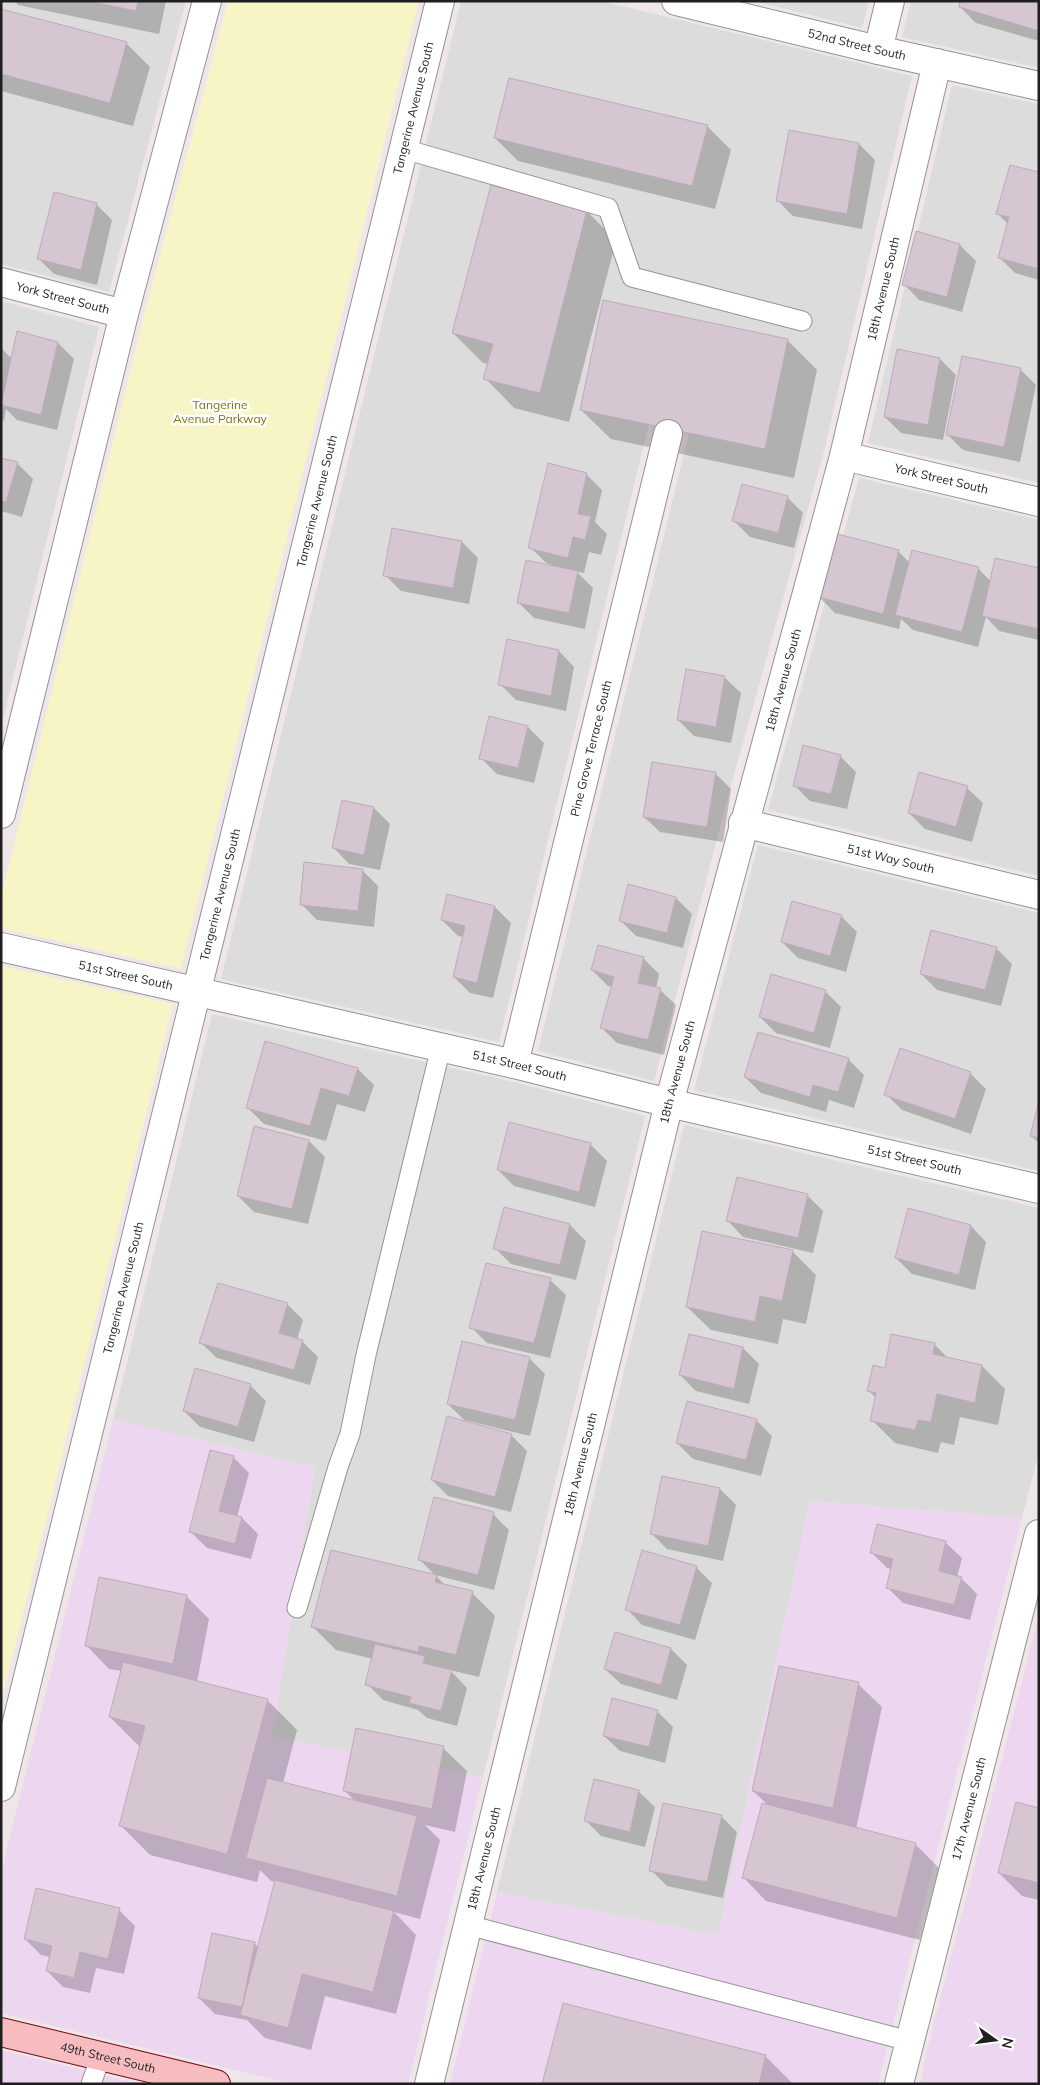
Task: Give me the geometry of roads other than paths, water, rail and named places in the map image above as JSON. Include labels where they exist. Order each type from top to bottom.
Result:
[{"type":"main road","name":"49th Street South","points":[[1,2032],[216,2084]]},
{"type":"street","points":[[1,814],[124,314],[207,1]]},
{"type":"street","name":"Tangerine Avenue South","points":[[1,1788],[440,1]]},
{"type":"street","name":"52nd Street South","points":[[676,1],[878,50],[1039,86]]},
{"type":"street","points":[[878,50],[890,1]]},
{"type":"street","name":"18th Avenue South","points":[[429,2084],[669,1103],[743,823],[844,456],[936,63]]},
{"type":"street","name":"York Street South","points":[[1,282],[124,314]]},
{"type":"street","name":"Pine Grove Terrace South","points":[[514,1064],[668,434]]},
{"type":"street","name":"York Street South","points":[[844,456],[1039,502]]},
{"type":"street","name":"51st Way South","points":[[743,823],[1039,895]]},
{"type":"street","name":"51st Street South","points":[[1,947],[442,1047],[669,1103],[1039,1189]]},
{"type":"street","name":"17th Avenue South","points":[[899,2084],[1039,1534]]},
{"type":"lane","points":[[404,149],[608,208],[632,277],[802,321]]},
{"type":"lane","points":[[297,1608],[338,1467],[350,1434],[368,1346],[442,1047]]},
{"type":"lane","points":[[468,1925],[909,2041]]},
{"type":"lane","points":[[91,2084],[101,2056]]},
{"type":"park label","name":"Tangerine Avenue Parkway","points":[[220,412]]}]
